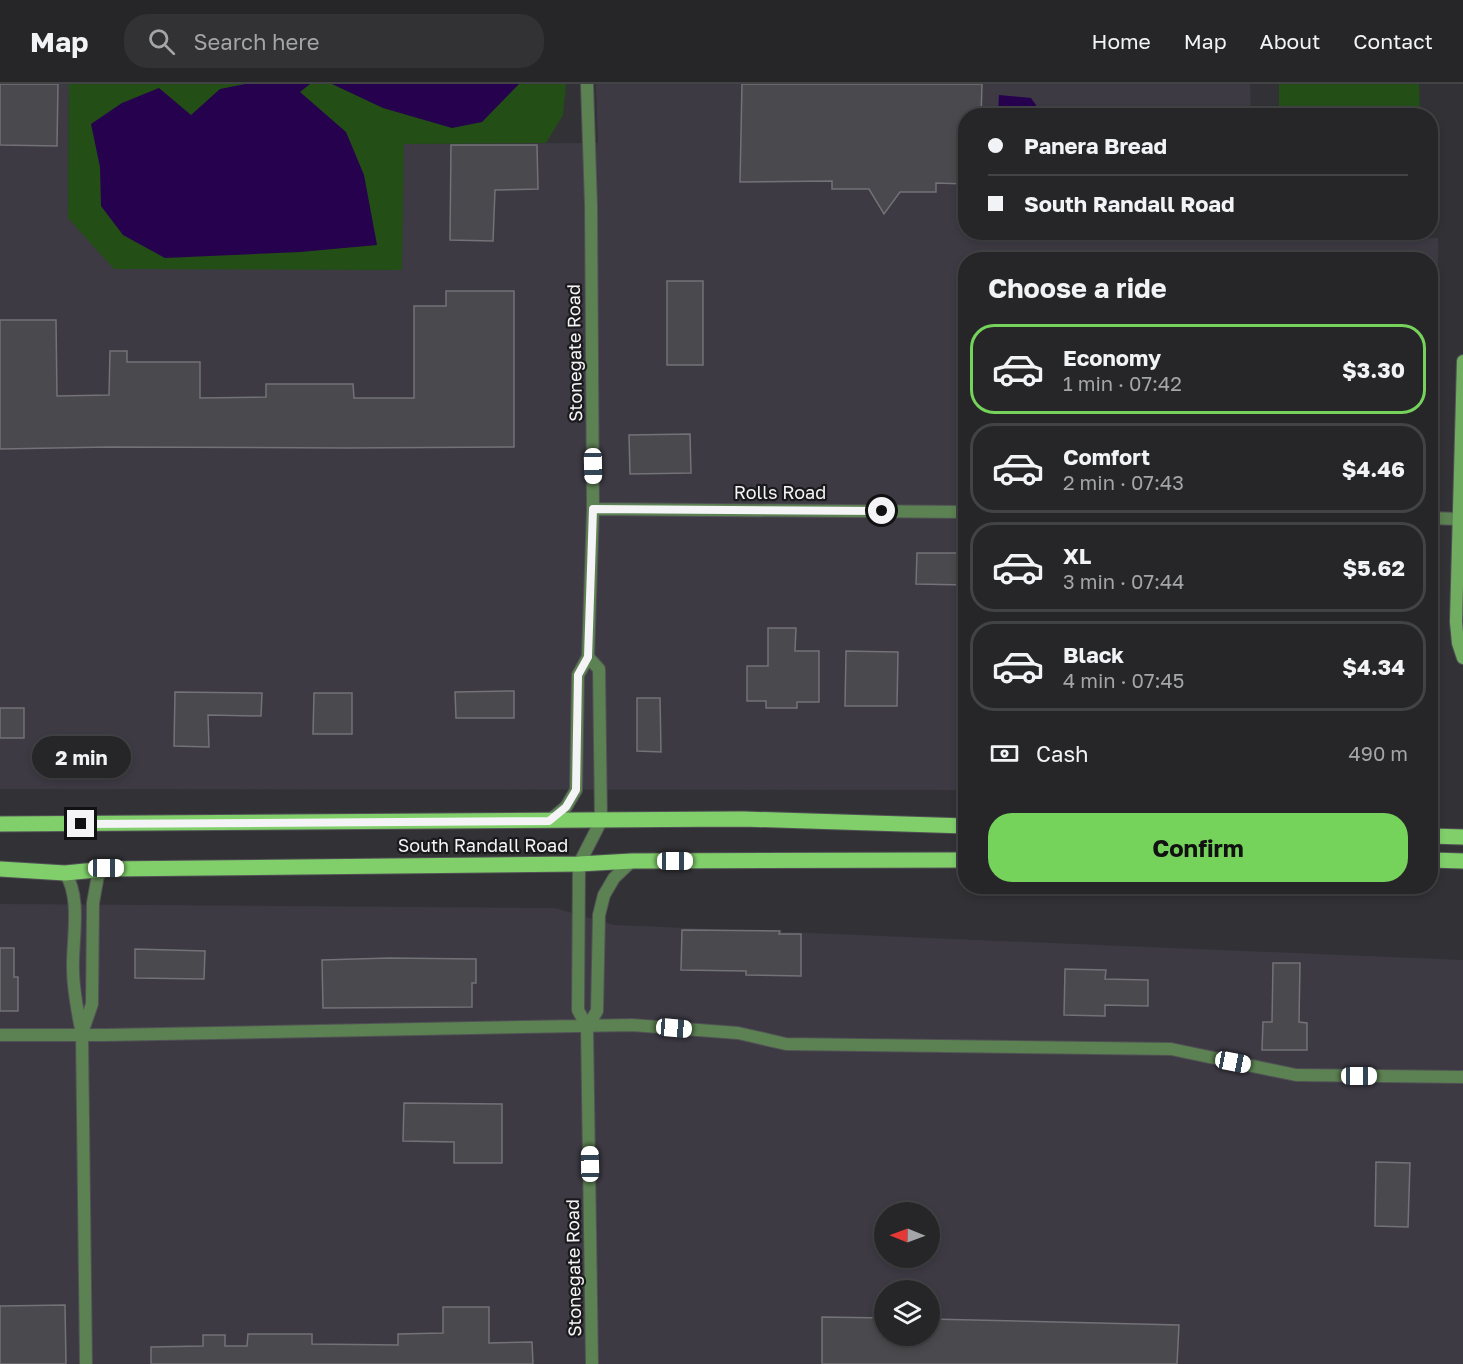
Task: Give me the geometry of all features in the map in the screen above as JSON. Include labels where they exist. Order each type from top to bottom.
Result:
[{"type":"main road","name":"South Randall Road","points":[[0,824],[743,819],[958,826]]},
{"type":"main road","points":[[1438,836],[1463,837]]},
{"type":"main road","name":"South Randall Road","points":[[0,870],[65,873],[106,868],[579,864],[632,861],[958,860]]},
{"type":"main road","points":[[1438,860],[1463,861]]},
{"type":"street","name":"Stonegate Road","points":[[549,821],[566,807],[576,790],[578,675],[588,657],[593,509],[591,205],[587,84]]},
{"type":"street","points":[[1463,362],[1456,622],[1458,642],[1463,658]]},
{"type":"street","name":"Rolls Road","points":[[593,509],[958,512]]},
{"type":"street","points":[[1438,518],[1458,519]]},
{"type":"street","name":"Stonegate Road","points":[[588,657],[599,669],[601,821],[579,864],[578,1010],[587,1027],[592,1364]]},
{"type":"street","name":"Stonegate Road","points":[[587,1027],[597,1011],[599,915],[604,895],[614,878],[632,861]]},
{"type":"street","points":[[82,1035],[92,1004],[93,903],[98,875],[106,868]]},
{"type":"street","points":[[65,873],[71,882],[74,895],[73,971],[75,1001],[82,1035],[86,1364]]},
{"type":"street","points":[[0,1035],[632,1025],[738,1033],[786,1044],[1171,1049],[1296,1075],[1463,1077]]},
{"type":"shaded area","points":[[0,84],[69,84],[68,218],[404,144],[598,143],[596,84],[1250,84],[1251,108],[958,108],[958,240],[1438,240],[1438,252],[958,252],[958,790],[0,789]]},
{"type":"shaded area","points":[[245,84],[310,84],[300,92],[346,132],[364,175],[377,245],[300,252],[165,258],[123,235],[101,206],[100,167],[91,124],[122,103],[159,88],[191,115],[220,89]]},
{"type":"shaded area","points":[[332,84],[519,84],[482,122],[452,128],[383,108]]},
{"type":"shaded area","points":[[999,95],[1031,98],[1036,108],[998,108]]},
{"type":"shaded area","points":[[0,904],[555,908],[614,925],[1463,960],[1463,1364],[0,1364]]},
{"type":"green space","points":[[69,84],[566,84],[563,115],[546,143],[404,144],[402,270],[114,269],[68,218]]},
{"type":"green space","points":[[1279,84],[1419,84],[1420,108],[1279,108]]},
{"type":"building","points":[[0,84],[58,84],[57,146],[0,145]]},
{"type":"building","points":[[742,84],[982,84],[981,108],[958,108],[958,184],[936,183],[936,192],[900,192],[884,214],[869,189],[832,189],[832,181],[740,182]]},
{"type":"building","points":[[451,145],[537,145],[538,189],[495,190],[493,241],[450,240]]},
{"type":"building","points":[[667,281],[703,281],[703,365],[667,365]]},
{"type":"building","points":[[446,291],[514,291],[514,447],[0,449],[0,320],[56,320],[57,396],[109,395],[110,351],[127,351],[127,362],[200,362],[200,398],[266,397],[266,384],[353,384],[354,398],[414,398],[414,306],[446,306]]},
{"type":"building","points":[[690,434],[691,473],[630,474],[629,435]]},
{"type":"building","points":[[917,553],[958,553],[958,585],[916,584]]},
{"type":"building","points":[[768,628],[796,628],[795,651],[819,651],[819,702],[797,702],[797,708],[766,708],[766,701],[747,701],[747,666],[768,666]]},
{"type":"building","points":[[846,651],[898,652],[897,706],[845,706]]},
{"type":"building","points":[[514,691],[514,718],[456,718],[455,692]]},
{"type":"building","points":[[175,692],[262,693],[261,716],[208,715],[209,747],[174,746]]},
{"type":"building","points":[[314,693],[352,693],[352,734],[313,734]]},
{"type":"building","points":[[637,698],[660,698],[661,752],[637,751]]},
{"type":"building","points":[[0,708],[24,708],[24,738],[0,738]]},
{"type":"building","points":[[682,930],[780,931],[779,934],[801,934],[801,976],[746,975],[746,971],[681,970]]},
{"type":"building","points":[[0,948],[14,948],[14,977],[18,977],[18,1011],[0,1011]]},
{"type":"building","points":[[135,949],[205,951],[204,979],[135,978]]},
{"type":"building","points":[[476,959],[476,983],[472,983],[472,1007],[323,1008],[322,960]]},
{"type":"building","points":[[1273,963],[1300,963],[1299,1022],[1307,1023],[1307,1050],[1262,1050],[1263,1022],[1272,1022]]},
{"type":"building","points":[[1065,969],[1106,970],[1105,979],[1148,980],[1148,1006],[1105,1005],[1105,1016],[1064,1015]]},
{"type":"building","points":[[404,1103],[502,1104],[502,1163],[454,1163],[454,1142],[403,1141]]},
{"type":"building","points":[[1376,1162],[1410,1163],[1408,1227],[1375,1226]]},
{"type":"building","points":[[65,1305],[66,1364],[0,1364],[0,1306]]},
{"type":"building","points":[[443,1307],[489,1307],[489,1343],[532,1342],[533,1364],[151,1364],[151,1347],[203,1346],[203,1335],[225,1335],[225,1346],[247,1346],[248,1334],[312,1334],[312,1344],[398,1345],[398,1334],[443,1333]]},
{"type":"building","points":[[822,1317],[874,1318],[874,1346],[940,1346],[940,1319],[1179,1325],[1177,1364],[822,1364]]},
{"type":"route","points":[[81,824],[549,821],[566,807],[576,790],[578,675],[588,657],[593,509],[882,511]]}]
